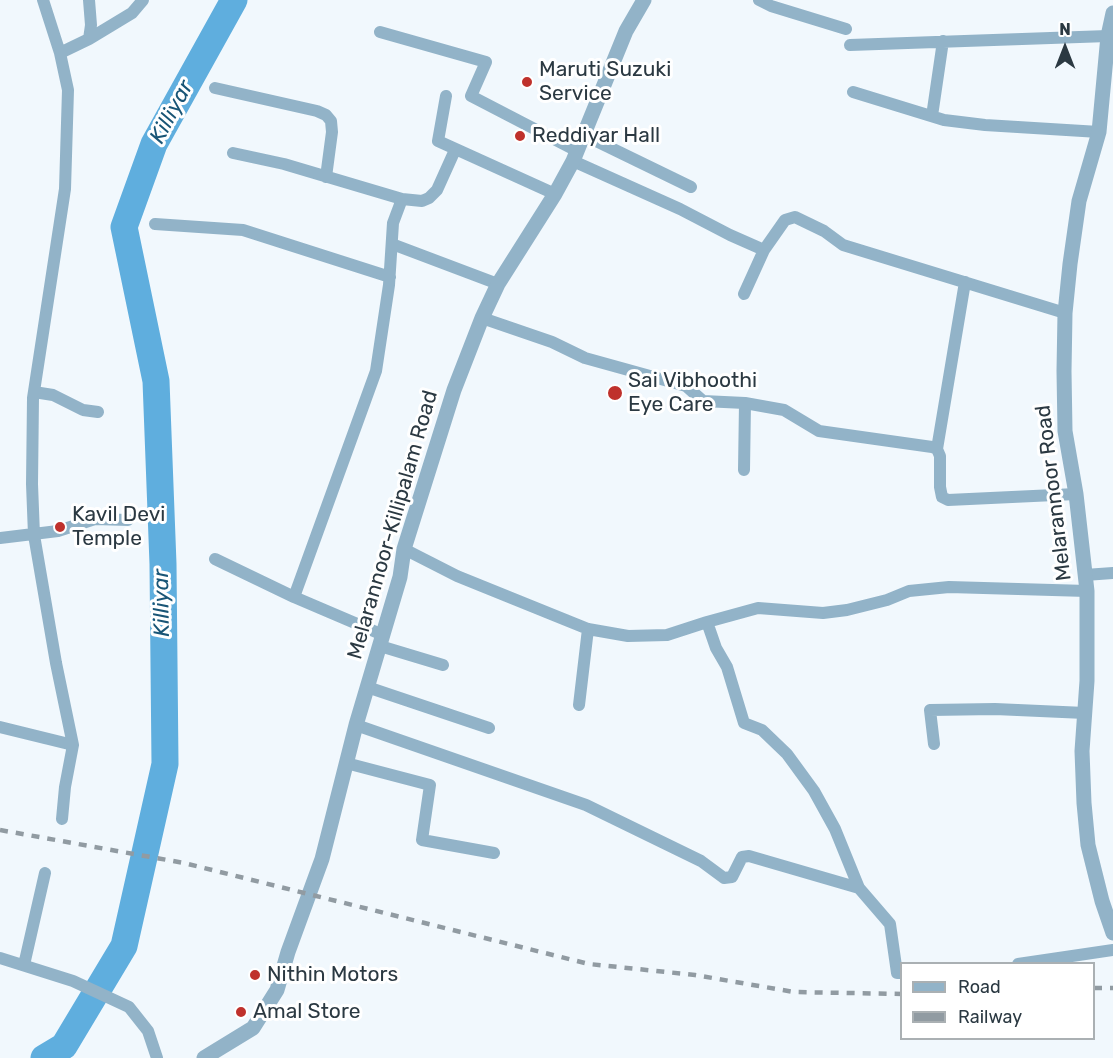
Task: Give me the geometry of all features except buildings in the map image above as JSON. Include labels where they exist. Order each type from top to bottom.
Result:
[{"type":"street","points":[[43,0],[60,54],[68,90],[66,189],[34,392],[32,483],[34,535],[73,745],[62,819]]},
{"type":"street","points":[[89,0],[91,25],[89,39]]},
{"type":"street","points":[[60,54],[132,13],[143,0]]},
{"type":"street","name":"Melarannoor-Killipalam Road","points":[[206,1057],[253,1028],[277,990],[288,952],[322,859],[356,725],[400,577],[404,549],[454,390],[498,284],[555,194],[575,156],[626,32],[644,0]]},
{"type":"street","points":[[759,0],[771,6],[846,29]]},
{"type":"street","name":"Melarannoor Road","points":[[1113,13],[1108,36],[1099,132],[1079,201],[1065,313],[1065,431],[1076,494],[1079,538],[1087,591],[1085,713],[1082,751],[1088,845],[1102,901],[1113,933]]},
{"type":"street","points":[[380,32],[486,62],[471,96],[575,156],[764,250]]},
{"type":"street","points":[[850,45],[1108,36]]},
{"type":"street","points":[[932,116],[943,41]]},
{"type":"street","points":[[215,88],[326,115],[331,121],[332,132],[326,177]]},
{"type":"street","points":[[853,92],[932,116],[985,125],[1099,132]]},
{"type":"street","points":[[446,96],[438,141],[555,194]]},
{"type":"street","points":[[584,135],[691,187]]},
{"type":"street","points":[[233,153],[284,164],[402,199],[422,201],[437,190],[455,150]]},
{"type":"street","points":[[294,597],[376,371],[390,277],[393,223],[402,199]]},
{"type":"street","points":[[744,294],[764,250],[785,220],[795,217],[824,231],[843,245],[1065,313]]},
{"type":"street","points":[[155,224],[243,230],[390,277]]},
{"type":"street","points":[[392,244],[498,284]]},
{"type":"street","points":[[965,282],[937,449],[940,456],[942,497],[948,500],[1076,494]]},
{"type":"street","points":[[482,318],[552,342],[585,358],[686,386],[703,400],[746,403],[784,410],[819,431],[937,449]]},
{"type":"street","points":[[34,392],[53,395],[83,410],[98,412]]},
{"type":"street","points":[[744,470],[746,403]]},
{"type":"street","points":[[0,538],[58,531],[95,519],[128,520]]},
{"type":"street","points":[[404,549],[457,576],[588,629],[628,636],[667,635],[758,608],[823,612],[847,610],[887,600],[909,591],[949,587],[1087,591]]},
{"type":"street","points":[[215,559],[381,640],[443,665]]},
{"type":"street","points":[[1085,575],[1113,573]]},
{"type":"street","points":[[707,622],[716,648],[727,667],[744,723],[762,730],[814,791],[835,829],[859,888],[890,924],[897,973],[900,973]]},
{"type":"street","points":[[579,705],[588,629]]},
{"type":"street","points":[[367,687],[489,728]]},
{"type":"street","points":[[934,744],[930,710],[995,709],[1085,713]]},
{"type":"street","points":[[356,725],[586,805],[701,861],[724,878],[732,877],[742,857],[750,856],[859,888]]},
{"type":"street","points":[[0,727],[73,745]]},
{"type":"street","points":[[346,763],[430,785],[422,840],[494,853]]},
{"type":"street","points":[[24,965],[45,873]]},
{"type":"street","points":[[1025,962],[1113,950]]},
{"type":"street","points":[[3,962],[24,965],[73,981],[129,1007],[148,1031],[158,1058]]},
{"type":"street","points":[[206,1057],[226,1058]]},
{"type":"waterway","name":"Killiyar","points":[[44,1058],[64,1046],[124,946],[165,764],[163,564],[156,381],[124,227],[154,144],[234,0]]},
{"type":"railway","points":[[0,830],[184,863],[589,964],[695,975],[794,992],[900,994]]},
{"type":"railway","points":[[1095,988],[1113,988]]},
{"type":"place","name":"Maruti Suzuki Service","points":[[527,82]]},
{"type":"place","name":"Reddiyar Hall","points":[[520,136]]},
{"type":"place","name":"Sai Vibhoothi Eye Care","points":[[615,393]]},
{"type":"place","name":"Kavil Devi Temple","points":[[60,527]]},
{"type":"place","name":"Nithin Motors","points":[[255,975]]},
{"type":"place","name":"Amal Store","points":[[241,1012]]}]
